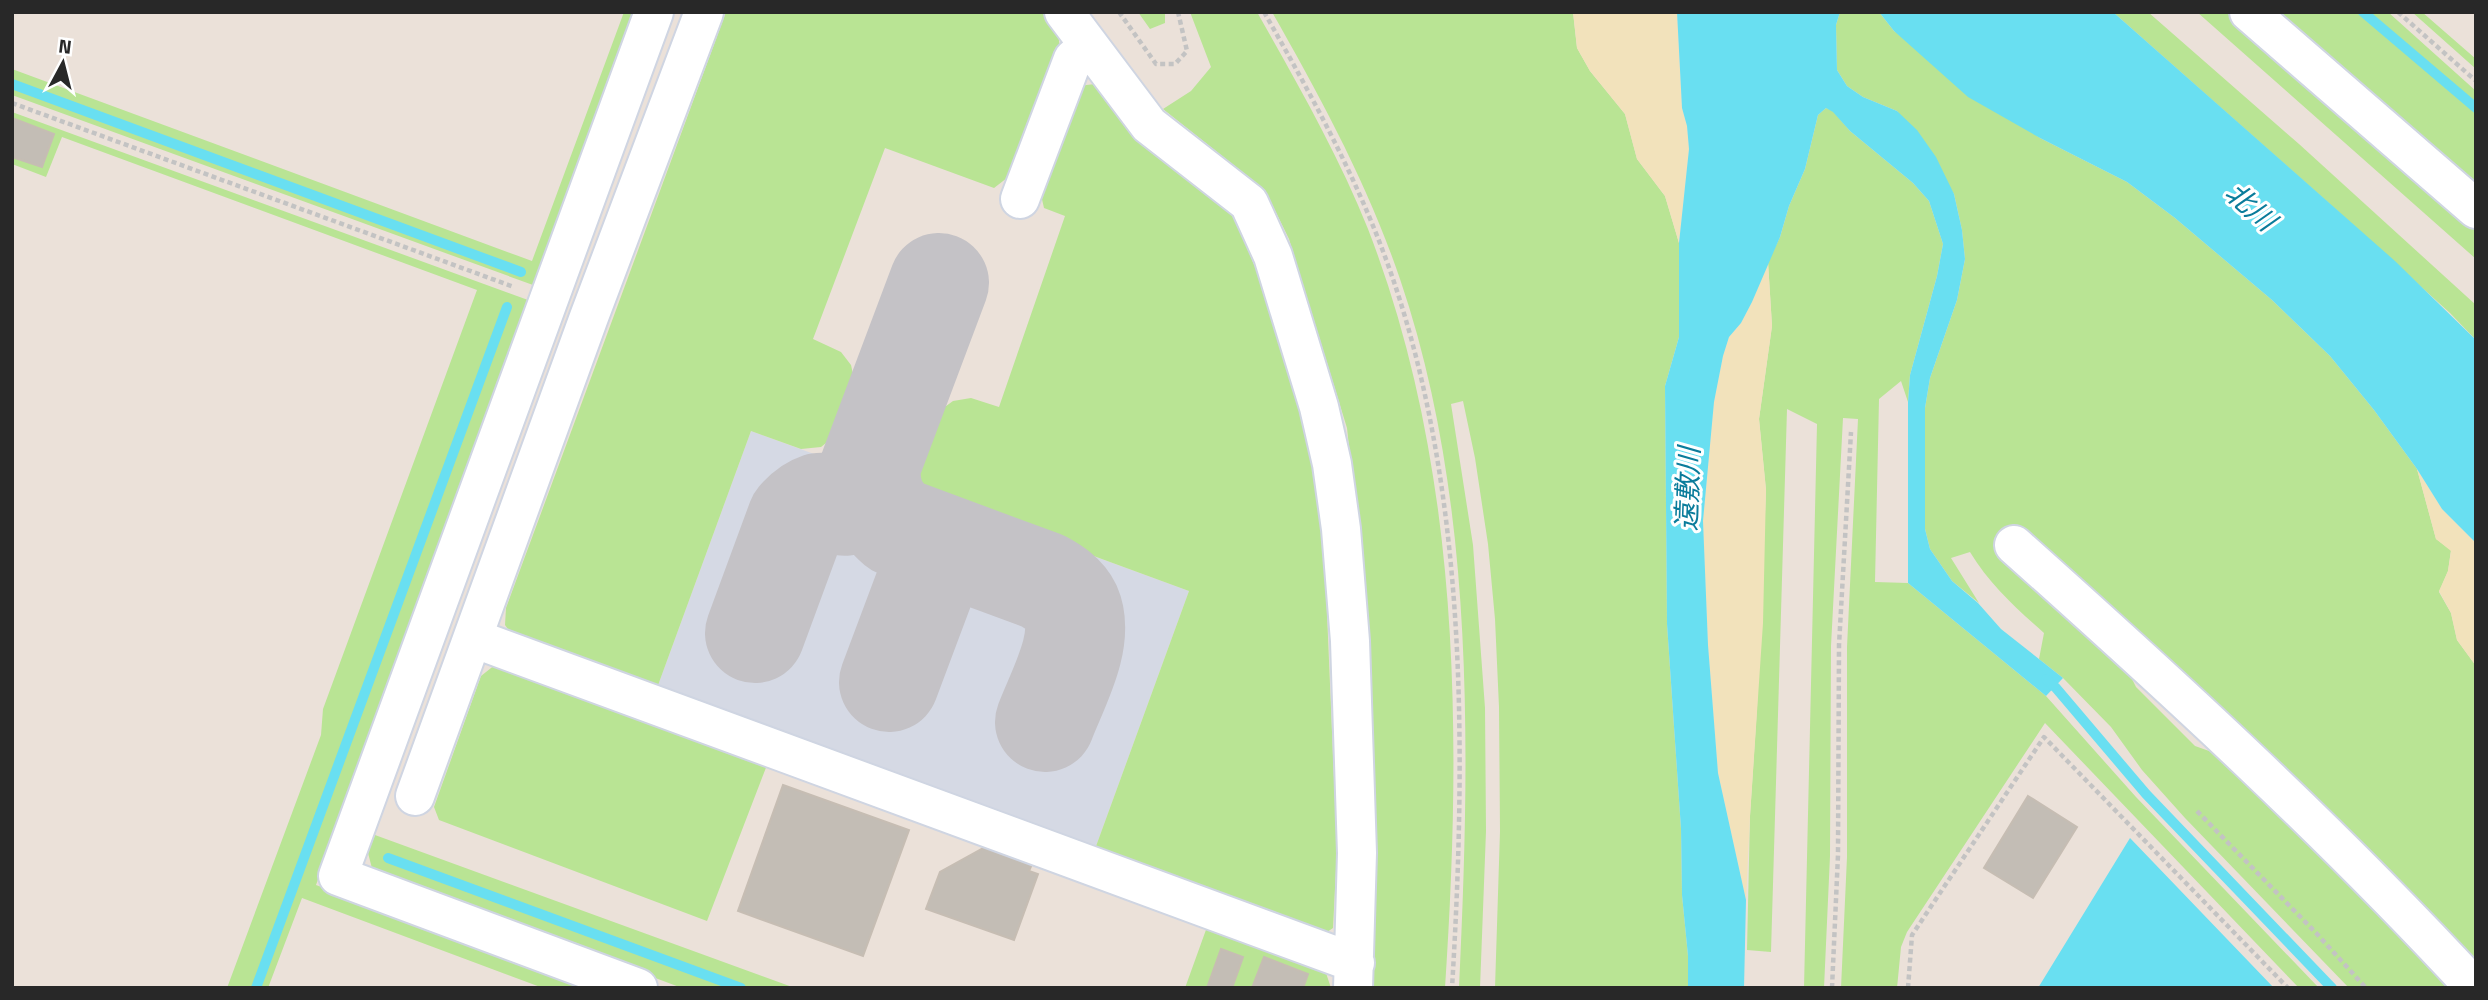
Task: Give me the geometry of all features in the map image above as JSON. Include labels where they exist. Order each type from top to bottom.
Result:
[{"type":"street","points":[[638,988],[338,876],[654,12]]},
{"type":"street","points":[[415,796],[589,317],[704,12]]},
{"type":"street","points":[[472,638],[1354,975],[1357,853],[1350,641],[1341,529],[1332,464],[1319,407],[1273,256],[1249,204],[1149,125],[1065,12]]},
{"type":"street","points":[[2249,12],[2476,209]]},
{"type":"street","points":[[1020,199],[1073,59],[1089,46]]},
{"type":"street","points":[[2014,545],[2128,647],[2337,844],[2475,988]]},
{"type":"path","points":[[1119,12],[1156,64],[1175,64],[1187,51],[1178,12]]},
{"type":"path","points":[[1264,12],[1315,102],[1372,224],[1393,280],[1432,422],[1445,508],[1459,714],[1458,840],[1452,988]]},
{"type":"path","points":[[2398,12],[2476,81]]},
{"type":"path","points":[[12,103],[548,299]]},
{"type":"path","points":[[1832,988],[1838,855],[1839,645],[1850,432]]},
{"type":"path","points":[[1908,988],[1912,935],[2044,737],[2288,988]]},
{"type":"path","points":[[2197,811],[2366,988]]},
{"type":"shaded area","points":[[751,431],[1189,591],[1095,849],[657,688]]},
{"type":"green space","points":[[624,12],[634,12],[533,285],[12,95],[12,69],[532,261]]},
{"type":"green space","points":[[726,12],[1043,12],[1058,32],[1060,50],[1016,171],[994,188],[885,148],[813,339],[841,352],[851,365],[855,383],[836,435],[821,447],[801,449],[751,431],[657,688],[513,636],[505,625],[506,608]]},
{"type":"green space","points":[[1138,12],[1165,12],[1165,23],[1150,29]]},
{"type":"green space","points":[[1190,12],[1257,12],[1344,173],[1368,229],[1399,320],[1422,413],[1438,508],[1448,603],[1453,700],[1453,796],[1445,988],[1371,988],[1376,855],[1369,630],[1347,428],[1289,239],[1265,190],[1163,109],[1191,91],[1211,67]]},
{"type":"green space","points":[[1272,12],[1573,12],[1577,48],[1590,71],[1625,114],[1637,159],[1665,196],[1679,243],[1679,337],[1665,386],[1667,624],[1681,829],[1688,988],[1495,988],[1500,831],[1495,619],[1488,544],[1463,401],[1451,404],[1473,545],[1485,708],[1486,831],[1480,988],[1459,988],[1465,720],[1455,540],[1443,451],[1425,364],[1387,244],[1342,142]]},
{"type":"green space","points":[[1840,12],[1879,12],[1894,31],[2040,138],[2127,182],[2175,218],[2272,300],[2330,356],[2417,469],[2436,539],[2451,550],[2448,571],[2439,592],[2451,613],[2457,640],[2476,666],[2476,978],[2115,645],[2136,687],[2195,746],[2226,757],[2465,988],[2349,988],[2185,818],[2142,770],[2111,727],[2063,678],[2039,659],[2044,633],[1995,586],[1970,552],[1951,558],[1979,603],[1952,581],[1930,549],[1925,529],[1925,408],[1930,378],[1957,300],[1965,259],[1962,230],[1954,194],[1897,111],[1863,97],[1847,86],[1837,70],[1836,25]]},
{"type":"green space","points":[[2113,12],[2148,12],[2299,144],[2476,305],[2476,340],[2331,205]]},
{"type":"green space","points":[[2197,12],[2226,12],[2476,229],[2476,259]]},
{"type":"green space","points":[[2271,12],[2388,12],[2476,91],[2476,189]]},
{"type":"green space","points":[[2412,12],[2422,12],[2476,59],[2476,69]]},
{"type":"green space","points":[[1095,84],[1138,139],[1234,216],[1260,279],[1292,380],[1313,468],[1324,542],[1337,850],[1333,928],[1324,934],[1095,849],[1189,591],[933,497],[919,482],[918,463],[938,412],[953,401],[971,398],[999,407],[1065,216],[1044,208],[1039,186],[1078,86]]},
{"type":"green space","points":[[1826,108],[1833,111],[1850,131],[1913,183],[1929,201],[1943,244],[1910,375],[1908,402],[1901,381],[1879,399],[1875,582],[1908,583],[2046,696],[2136,797],[2319,988],[2299,988],[2045,723],[1907,932],[1901,947],[1897,988],[1841,988],[1847,857],[1847,647],[1858,419],[1843,418],[1831,646],[1830,856],[1824,988],[1804,988],[1817,424],[1787,409],[1771,952],[1747,950],[1750,816],[1766,490],[1759,419],[1772,326],[1768,262],[1805,169],[1818,115]]},
{"type":"green space","points":[[12,112],[528,300],[316,885],[593,988],[543,988],[302,898],[268,988],[227,988],[321,735],[323,709],[477,290],[62,137],[46,177],[12,164]]},
{"type":"green space","points":[[496,664],[767,765],[707,921],[439,820],[434,807],[481,676]]},
{"type":"green space","points":[[375,835],[795,988],[682,988],[373,872],[368,853]]},
{"type":"green space","points":[[1207,927],[1325,970],[1331,988],[1185,988]]},
{"type":"sand","points":[[1573,12],[1677,12],[1682,108],[1689,149],[1679,243],[1665,196],[1637,159],[1625,114],[1590,71],[1577,48]]},
{"type":"sand","points":[[1768,262],[1772,326],[1759,419],[1766,490],[1763,623],[1746,900],[1718,773],[1708,645],[1703,521],[1714,402],[1723,356],[1729,337],[1741,323],[1752,302]]},
{"type":"sand","points":[[2417,469],[2442,509],[2476,543],[2476,666],[2457,640],[2451,613],[2439,591],[2448,571],[2451,551],[2436,539]]},
{"type":"water","name":"遠敷川","points":[[1677,12],[1840,12],[1836,25],[1837,70],[1847,86],[1863,97],[1897,111],[1917,130],[1936,157],[1954,194],[1965,259],[1957,300],[1930,378],[1925,408],[1925,529],[1930,549],[1952,581],[1978,603],[2001,629],[2063,678],[2046,696],[1908,583],[1910,375],[1943,244],[1929,201],[1913,183],[1826,108],[1818,115],[1805,169],[1789,206],[1780,237],[1752,302],[1741,323],[1729,337],[1714,402],[1703,521],[1708,645],[1718,773],[1746,900],[1744,988],[1688,988],[1681,829],[1667,624],[1665,386],[1679,337],[1679,243],[1689,149],[1682,108]]},
{"type":"water","name":"北川","points":[[1879,12],[2113,12],[2395,261],[2476,340],[2476,543],[2442,509],[2374,410],[2330,356],[2272,300],[2175,218],[2127,182],[2040,138],[1968,97],[1894,31]]},
{"type":"water","points":[[2130,838],[2274,988],[2038,988]]},
{"type":"building","points":[[12,118],[54,134],[42,167],[12,157]]},
{"type":"building","points":[[783,785],[909,830],[863,956],[738,911]]},
{"type":"building","points":[[2028,796],[2077,827],[2033,898],[1984,868]]},
{"type":"building","points":[[985,847],[1032,864],[1029,871],[1038,874],[1014,940],[926,909],[940,872]]},
{"type":"building","points":[[1221,949],[1243,957],[1232,988],[1207,988]]},
{"type":"building","points":[[1264,957],[1308,974],[1303,988],[1252,988]]},
{"type":"waterway","points":[[2363,12],[2476,108]]},
{"type":"waterway","points":[[12,84],[521,272]]},
{"type":"waterway","points":[[256,988],[507,307]]},
{"type":"waterway","points":[[2046,679],[2146,794],[2332,988]]},
{"type":"waterway","points":[[388,858],[741,988]]},
{"type":"taxiway","points":[[939,283],[871,464],[871,483],[879,506],[897,527],[1043,581],[1059,591],[1069,602],[1075,619],[1073,649],[1045,722]]},
{"type":"taxiway","points":[[755,633],[797,519],[819,503],[844,506],[852,503],[861,492],[871,464]]},
{"type":"taxiway","points":[[889,682],[928,578],[928,553],[913,533]]}]
